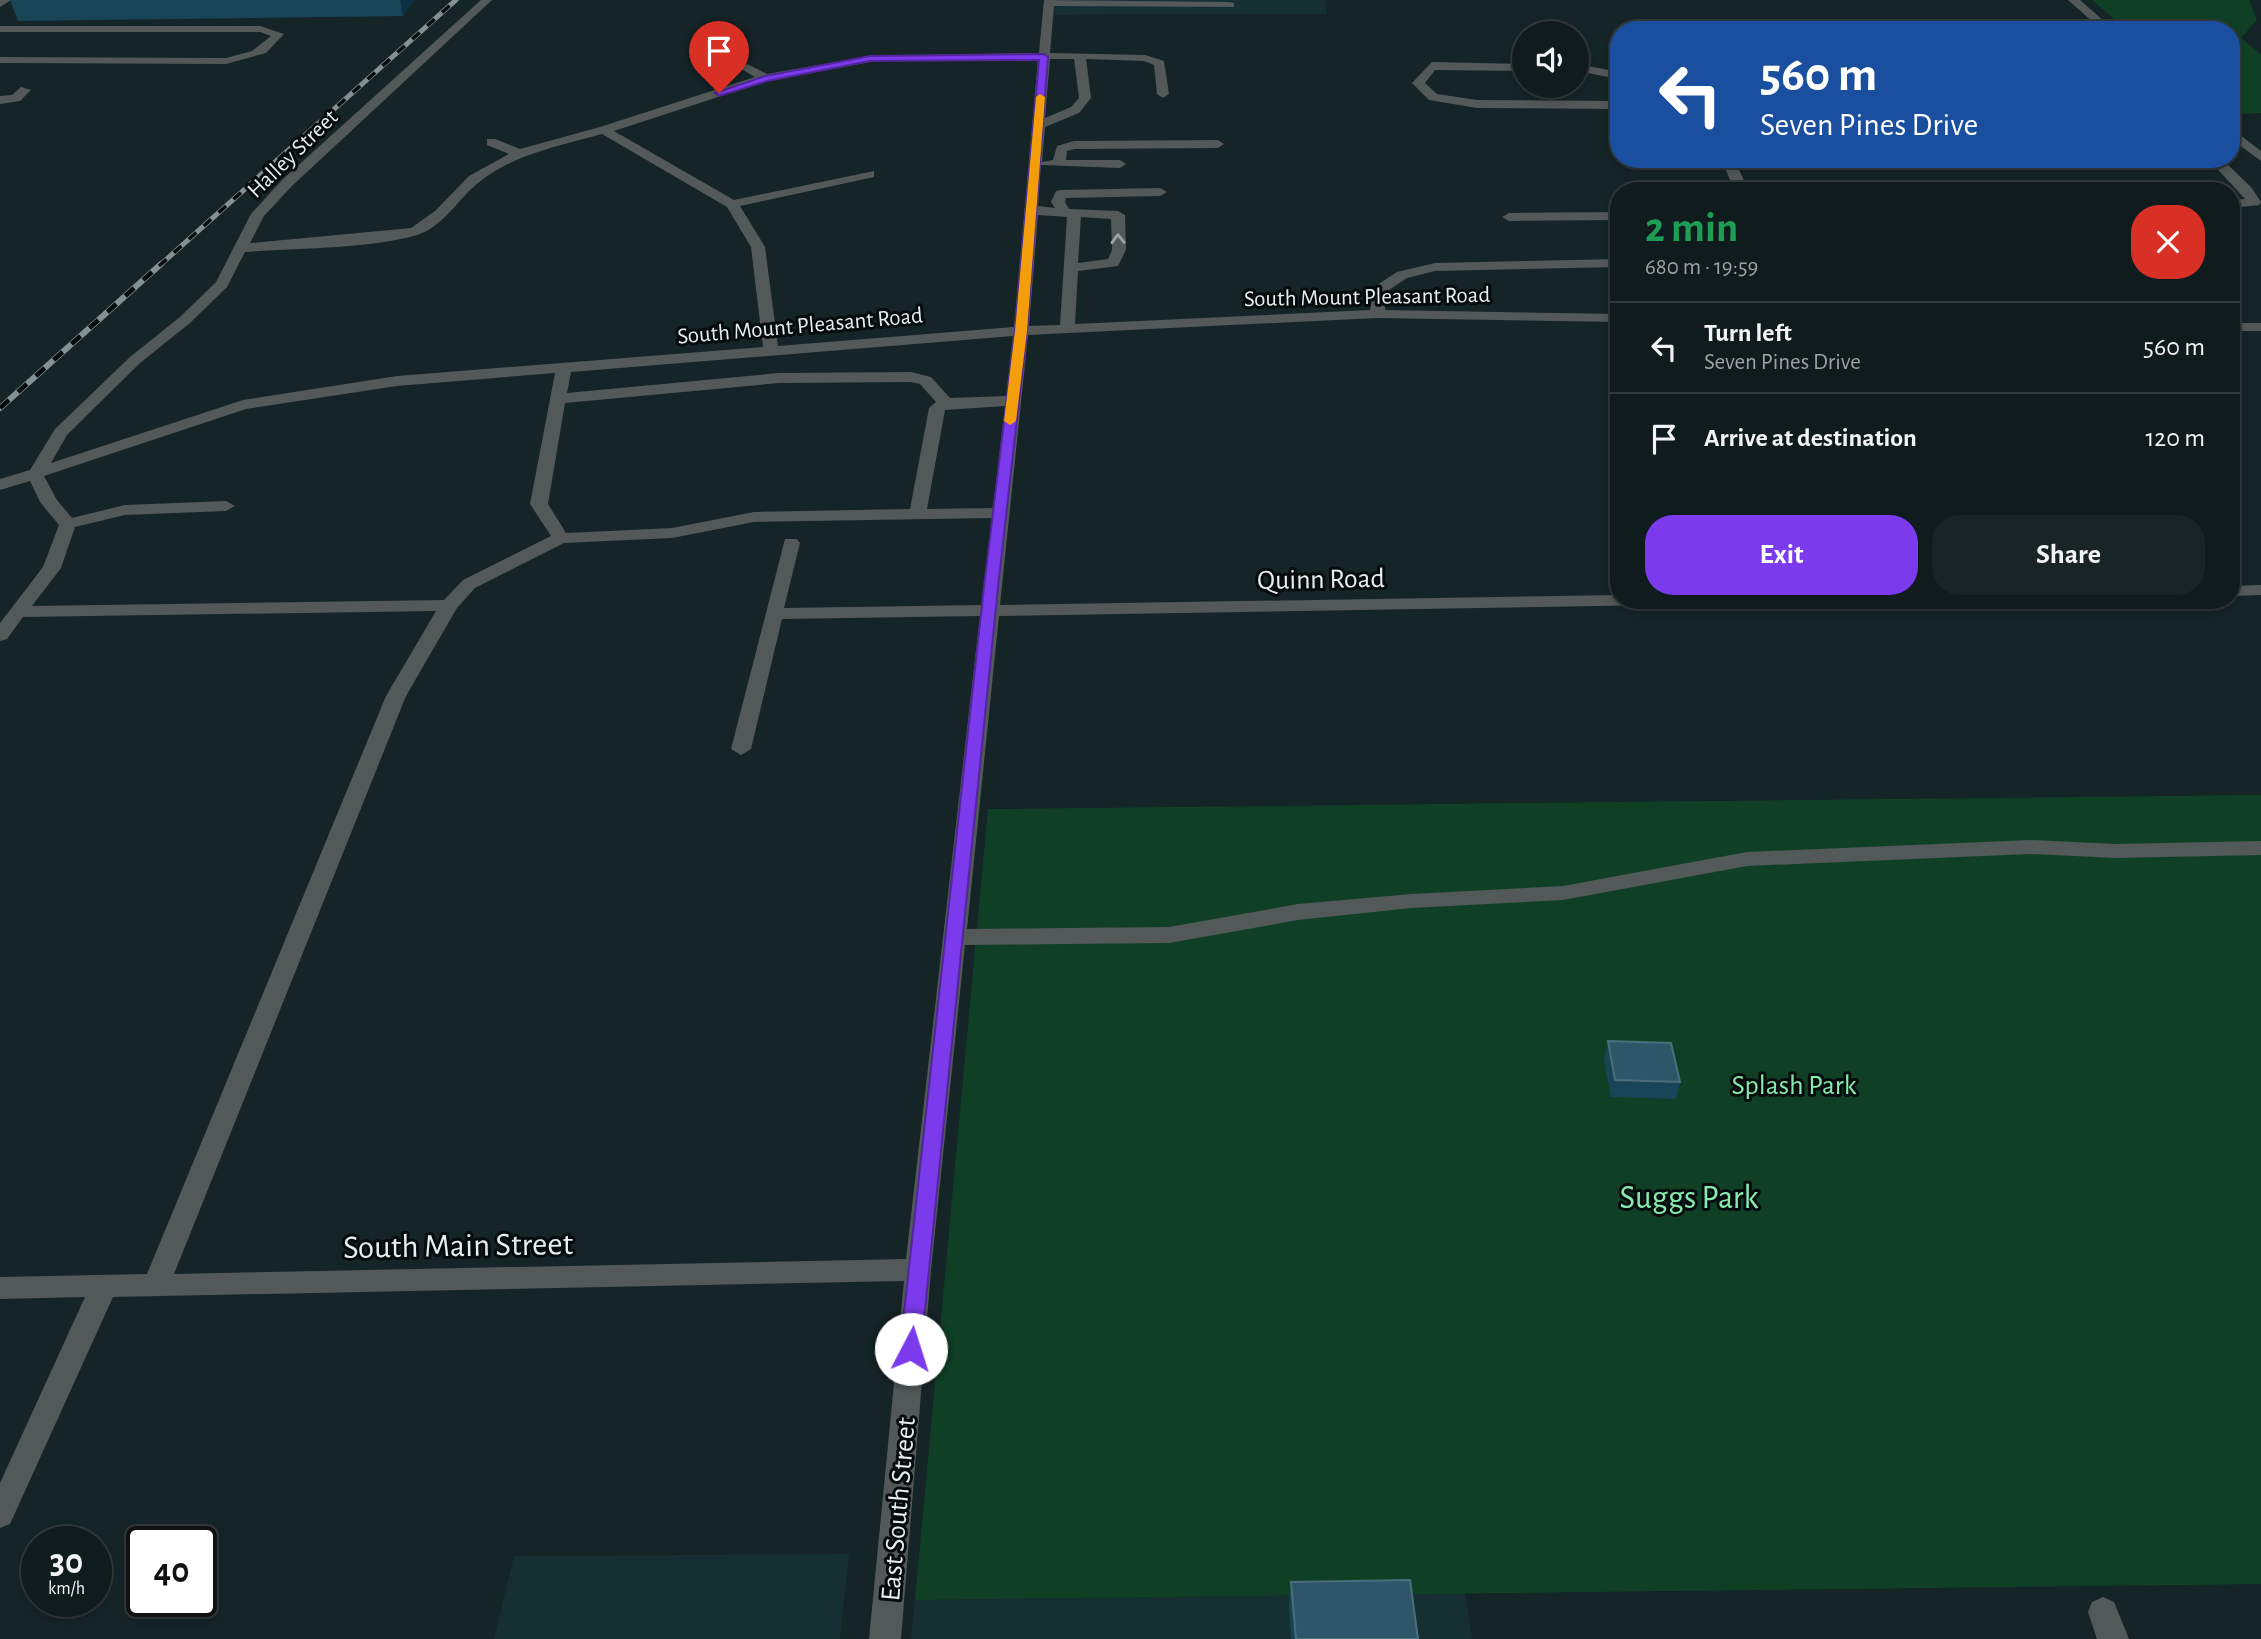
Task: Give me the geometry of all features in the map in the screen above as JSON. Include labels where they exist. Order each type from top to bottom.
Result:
[{"type":"street","points":[[0,4],[6,0]]},
{"type":"street","name":"Halley Street","points":[[36,475],[61,432],[135,360],[185,320],[222,284],[243,248],[258,214],[287,183],[487,0]]},
{"type":"street","points":[[2073,0],[2098,21]]},
{"type":"street","points":[[1049,2],[1230,5]]},
{"type":"street","name":"East South Street","points":[[885,1639],[918,1270],[988,612],[1021,331],[1049,2]]},
{"type":"street","points":[[0,29],[260,29],[278,34],[271,47],[254,57],[226,61],[0,60]]},
{"type":"street","points":[[243,248],[380,237],[415,231],[440,214],[474,179],[519,153],[604,130],[765,78],[870,59],[1078,56],[1145,58],[1160,63],[1163,94]]},
{"type":"street","points":[[1038,125],[1067,114],[1081,105],[1085,98],[1083,66],[1078,56]]},
{"type":"street","points":[[737,62],[765,78]]},
{"type":"street","points":[[1512,67],[1432,66],[1418,83],[1433,97],[1477,104],[1610,105]]},
{"type":"street","points":[[1589,70],[1610,74]]},
{"type":"street","points":[[1,106],[25,90]]},
{"type":"street","points":[[604,130],[732,204],[758,247],[771,349]]},
{"type":"street","points":[[2240,140],[2261,158]]},
{"type":"street","points":[[491,142],[519,153]]},
{"type":"street","points":[[1059,164],[1061,149],[1074,145],[1219,144]]},
{"type":"street","points":[[2240,159],[2261,158]]},
{"type":"street","points":[[1035,164],[1120,164]]},
{"type":"street","points":[[2223,168],[2238,182]]},
{"type":"street","points":[[732,204],[869,174]]},
{"type":"street","points":[[2240,184],[2254,202],[2240,203]]},
{"type":"street","points":[[1067,328],[1071,268],[1069,212],[1058,202],[1061,194],[1160,192]]},
{"type":"street","points":[[1031,210],[1118,215],[1119,250],[1113,263],[1071,268]]},
{"type":"street","points":[[1509,217],[1610,216]]},
{"type":"street","points":[[1377,314],[1379,290],[1402,275],[1435,267],[1610,263]]},
{"type":"street","name":"South Mount Pleasant Road","points":[[0,485],[243,405],[397,381],[771,349],[1067,328],[1377,314],[1610,318]]},
{"type":"street","points":[[2240,327],[2261,327]]},
{"type":"street","points":[[561,538],[539,504],[564,367]]},
{"type":"street","points":[[558,399],[779,378],[911,377],[925,380],[946,403]]},
{"type":"street","points":[[918,514],[937,408],[946,403],[1012,401]]},
{"type":"street","points":[[36,475],[49,502],[68,524]]},
{"type":"street","points":[[68,524],[125,510],[226,506]]},
{"type":"street","points":[[156,1284],[396,696],[449,605],[469,584],[561,538],[672,533],[754,517],[999,513]]},
{"type":"street","points":[[0,635],[52,568],[68,524]]},
{"type":"street","points":[[741,749],[791,543]]},
{"type":"street","points":[[2240,591],[2261,590]]},
{"type":"street","name":"Quinn Road","points":[[774,614],[1610,601]]},
{"type":"street","points":[[18,612],[449,605]]},
{"type":"street","points":[[955,937],[1169,935],[1298,912],[1411,901],[1563,892],[1748,859],[2030,847],[2116,851],[2261,848]]},
{"type":"street","name":"South Main Street","points":[[0,1288],[918,1270]]},
{"type":"street","points":[[0,1515],[104,1286]]},
{"type":"shaded area","points":[[1056,0],[1325,0],[1327,14],[1054,15]]},
{"type":"shaded area","points":[[849,1554],[840,1639],[494,1639],[514,1556]]},
{"type":"shaded area","points":[[1465,1593],[1472,1639],[911,1639],[915,1600]]},
{"type":"green space","points":[[2092,0],[2249,0],[2257,20],[2241,38],[2261,55],[2261,113],[2240,114],[2240,21],[2116,21]]},
{"type":"green space","name":"Suggs Park","points":[[2261,795],[2261,1584],[915,1600],[988,809]]},
{"type":"building","points":[[1608,1041],[1671,1043],[1680,1082],[1615,1080]]},
{"type":"building","points":[[1410,1580],[1418,1639],[1296,1639],[1291,1582]]},
{"type":"railway","points":[[159,266],[456,0]]},
{"type":"railway","points":[[0,408],[161,264]]},
{"type":"slow traffic","points":[[1010,421],[1021,331],[1040,97]]},
{"type":"route","points":[[719,93],[765,78],[870,59],[1044,57],[1021,331],[1000,503],[911,1349]]},
{"type":"park label","name":"Splash Park","points":[[1794,1084]]}]
